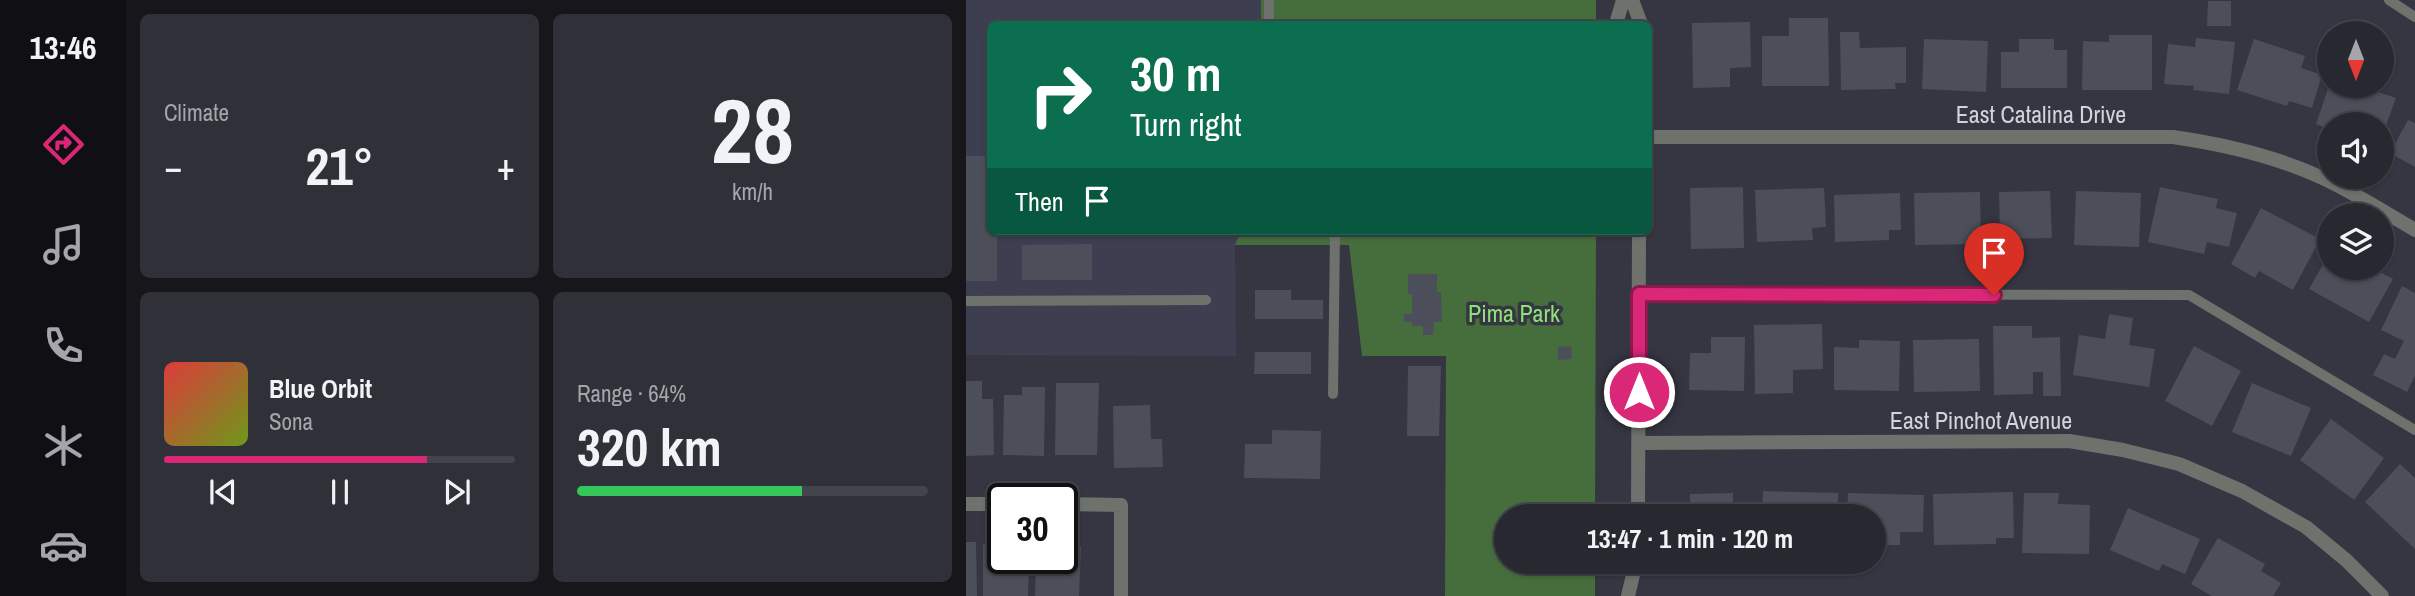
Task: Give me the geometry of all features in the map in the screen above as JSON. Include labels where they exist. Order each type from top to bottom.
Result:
[{"type":"street","points":[[1617,21],[1623,0]]},
{"type":"street","points":[[1632,0],[1640,21]]},
{"type":"street","name":"East Catalina Drive","points":[[1652,138],[2173,137],[2264,155],[2333,183],[2415,230]]},
{"type":"street","points":[[1638,504],[1639,235]]},
{"type":"street","name":"East Pinchot Avenue","points":[[1639,443],[2069,442],[2123,450],[2179,464],[2242,491],[2306,527],[2346,560],[2382,596]]},
{"type":"street","points":[[966,504],[987,504]]},
{"type":"street","points":[[1078,504],[1121,505],[1121,596]]},
{"type":"street","points":[[1628,596],[1633,574]]},
{"type":"lane","points":[[1269,0],[1269,21]]},
{"type":"lane","points":[[2389,0],[2415,17]]},
{"type":"lane","points":[[1334,394],[1335,235]]},
{"type":"lane","points":[[1639,294],[2189,295],[2415,430]]},
{"type":"lane","points":[[966,301],[1206,300]]},
{"type":"shaded area","points":[[966,0],[1261,0],[1261,21],[987,21],[987,235],[1239,235],[1235,245],[1236,356],[966,355]]},
{"type":"green space","points":[[1261,0],[1596,0],[1596,21],[1261,21]]},
{"type":"green space","name":"Pima Park","points":[[1239,235],[1596,235],[1595,504],[1494,504],[1494,574],[1595,574],[1595,596],[1445,596],[1446,356],[1362,356],[1349,245],[1235,245]]},
{"type":"building","points":[[2208,1],[2231,1],[2231,26],[2207,26]]},
{"type":"building","points":[[1789,18],[1828,18],[1829,86],[1762,86],[1762,36],[1789,36]]},
{"type":"building","points":[[1750,22],[1751,67],[1730,68],[1730,87],[1693,88],[1692,23]]},
{"type":"building","points":[[1840,32],[1859,32],[1860,48],[1906,47],[1906,83],[1895,83],[1896,89],[1841,90]]},
{"type":"building","points":[[2109,35],[2152,35],[2152,90],[2082,90],[2083,41],[2109,42]]},
{"type":"building","points":[[2196,38],[2235,42],[2229,94],[2193,90],[2194,86],[2164,84],[2168,44],[2195,47]]},
{"type":"building","points":[[1924,39],[1988,41],[1986,92],[1922,89]]},
{"type":"building","points":[[2019,39],[2054,39],[2054,50],[2067,50],[2067,88],[2001,88],[2001,52],[2019,52]]},
{"type":"building","points":[[2254,39],[2305,56],[2301,68],[2317,73],[2317,92],[2312,108],[2289,101],[2287,106],[2237,90]]},
{"type":"building","points":[[2325,98],[2396,98],[2391,112],[2320,112]]},
{"type":"building","points":[[2408,120],[2415,123],[2415,167],[2394,155],[2394,146]]},
{"type":"building","points":[[966,156],[987,156],[987,235],[997,235],[997,281],[966,281]]},
{"type":"building","points":[[1743,187],[1744,248],[1691,249],[1690,188]]},
{"type":"building","points":[[2160,187],[2218,199],[2216,208],[2237,213],[2229,247],[2207,242],[2204,254],[2148,242]]},
{"type":"building","points":[[1824,188],[1826,227],[1812,228],[1813,240],[1757,242],[1755,190]]},
{"type":"building","points":[[2050,191],[2052,238],[2000,239],[1999,192]]},
{"type":"building","points":[[2076,191],[2141,193],[2139,247],[2074,245]]},
{"type":"building","points":[[1980,192],[1981,244],[1915,245],[1914,193]]},
{"type":"building","points":[[1900,193],[1901,230],[1889,230],[1889,240],[1835,242],[1834,195]]},
{"type":"building","points":[[2261,208],[2317,237],[2317,245],[2293,290],[2259,271],[2255,278],[2231,264]]},
{"type":"building","points":[[1092,244],[1092,280],[1022,280],[1022,245]]},
{"type":"building","points":[[1408,274],[1437,274],[1437,292],[1441,292],[1442,322],[1434,322],[1433,335],[1423,335],[1423,326],[1412,326],[1412,322],[1404,322],[1404,314],[1412,314]]},
{"type":"building","points":[[2317,275],[2317,280],[2392,280],[2369,322],[2309,289]]},
{"type":"building","points":[[2402,286],[2415,293],[2415,376],[2407,392],[2373,375],[2384,354],[2395,359],[2404,341],[2381,330]]},
{"type":"building","points":[[1255,290],[1291,290],[1291,300],[1323,300],[1323,319],[1255,319]]},
{"type":"building","points":[[2109,314],[2133,318],[2129,345],[2155,349],[2149,387],[2073,375],[2079,335],[2105,339]]},
{"type":"building","points":[[1822,324],[1823,369],[1793,370],[1793,393],[1755,394],[1754,325]]},
{"type":"building","points":[[1993,326],[2032,326],[2032,338],[2060,337],[2061,396],[2043,396],[2043,372],[2033,372],[2033,394],[1994,395]]},
{"type":"building","points":[[1711,337],[1745,337],[1744,391],[1689,390],[1690,353],[1711,353]]},
{"type":"building","points":[[1979,339],[1980,391],[1914,392],[1913,340]]},
{"type":"building","points":[[1859,340],[1900,341],[1899,391],[1834,390],[1834,347],[1859,348]]},
{"type":"building","points":[[1571,346],[1572,359],[1558,360],[1558,347]]},
{"type":"building","points":[[2194,346],[2241,371],[2212,426],[2165,401]]},
{"type":"building","points":[[1255,352],[1311,352],[1311,374],[1254,374]]},
{"type":"building","points":[[1408,366],[1441,366],[1439,436],[1407,436]]},
{"type":"building","points":[[966,381],[982,381],[982,399],[993,399],[994,455],[966,456]]},
{"type":"building","points":[[1056,383],[1099,383],[1097,455],[1055,455]]},
{"type":"building","points":[[2252,383],[2311,408],[2291,456],[2232,432]]},
{"type":"building","points":[[1022,387],[1045,387],[1044,456],[1003,455],[1004,395],[1022,395]]},
{"type":"building","points":[[1150,405],[1151,439],[1162,439],[1163,467],[1114,468],[1113,406]]},
{"type":"building","points":[[2331,419],[2384,458],[2354,500],[2300,460]]},
{"type":"building","points":[[1272,430],[1321,431],[1320,479],[1244,478],[1245,444],[1272,444]]},
{"type":"building","points":[[2400,464],[2415,478],[2415,549],[2365,502]]},
{"type":"building","points":[[1763,491],[1838,493],[1838,504],[1762,504]]},
{"type":"building","points":[[2013,492],[2014,538],[1996,538],[1996,544],[1934,545],[1933,494]]},
{"type":"building","points":[[1733,493],[1733,504],[1690,504],[1690,494]]},
{"type":"building","points":[[1848,493],[1924,495],[1923,532],[1900,532],[1900,545],[1886,545],[1886,504],[1848,504]]},
{"type":"building","points":[[2024,493],[2059,493],[2058,504],[2090,505],[2089,554],[2022,553]]},
{"type":"building","points":[[2128,508],[2200,539],[2185,574],[2162,564],[2159,571],[2110,550]]},
{"type":"building","points":[[2218,538],[2265,564],[2261,571],[2281,583],[2273,596],[2212,596],[2191,584]]},
{"type":"building","points":[[966,542],[976,542],[977,596],[966,596]]},
{"type":"building","points":[[983,544],[987,544],[987,574],[1029,574],[1028,596],[983,596]]},
{"type":"building","points":[[1078,547],[1081,547],[1079,596],[1035,596],[1036,574],[1078,574]]},
{"type":"route","points":[[1639,392],[1639,294],[1994,295]]}]
